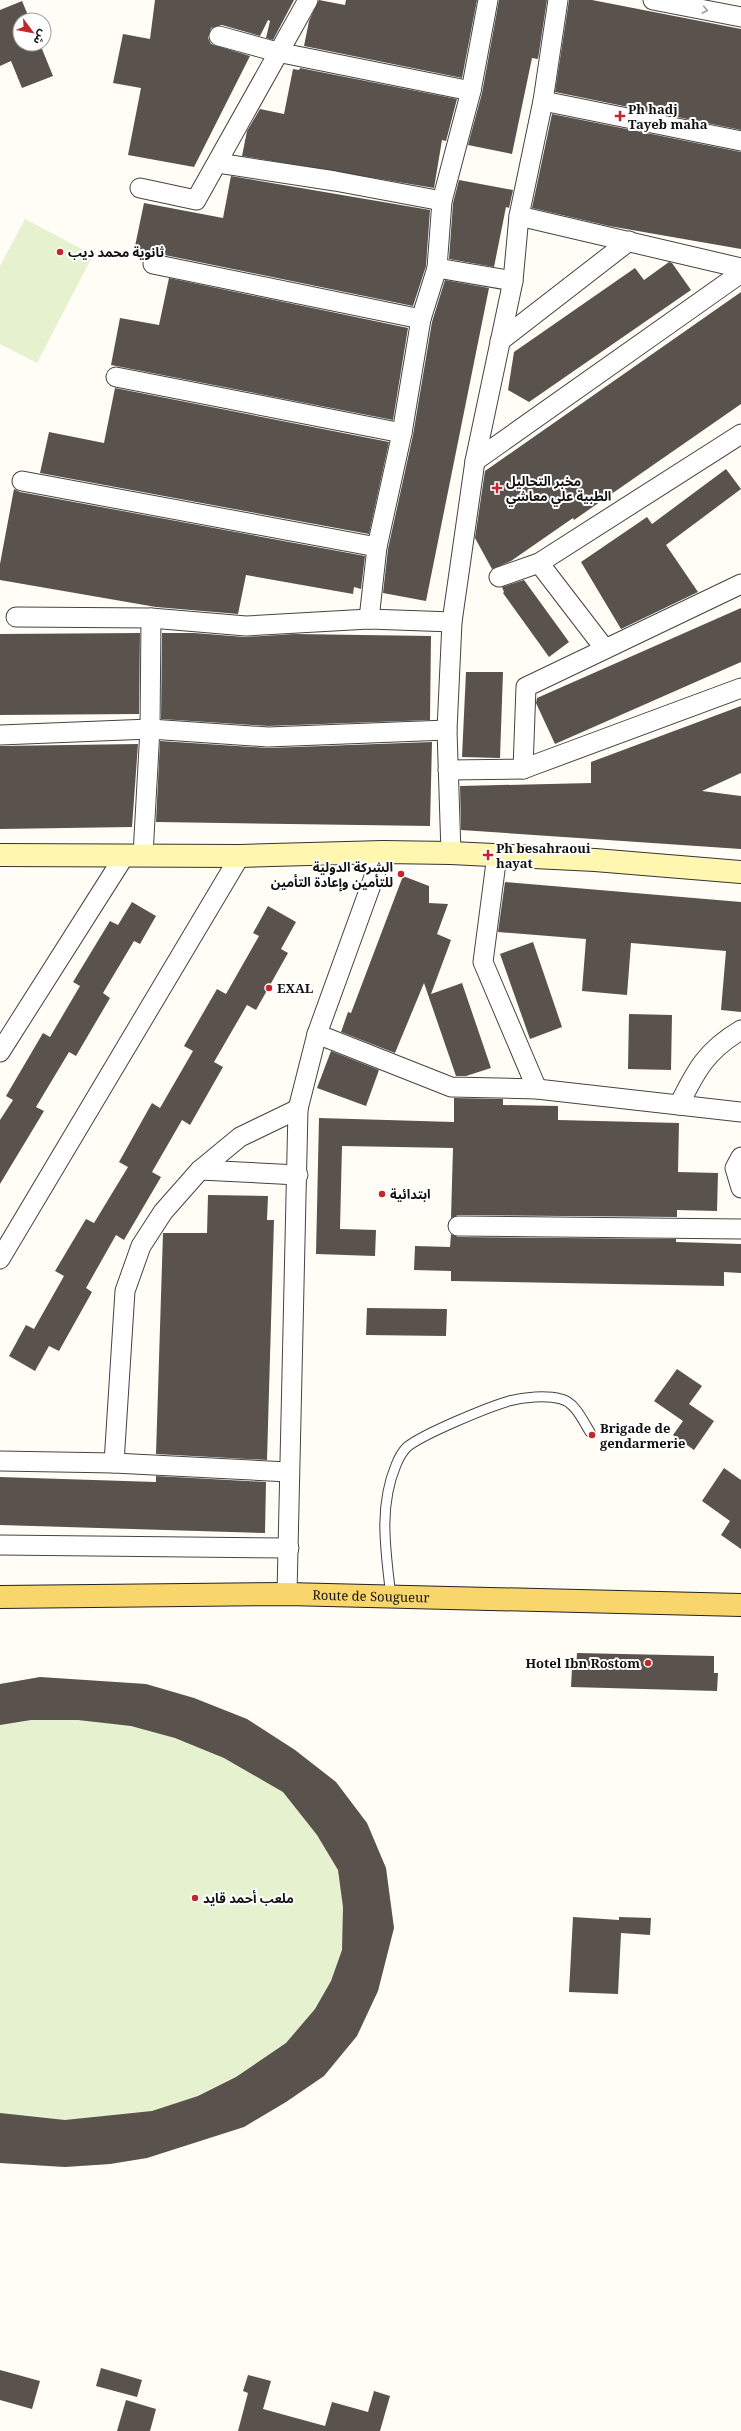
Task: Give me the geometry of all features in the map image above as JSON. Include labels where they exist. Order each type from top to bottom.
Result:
[{"type":"main road","name":"Route de Sougueur","points":[[0,1597],[287,1594],[741,1605]]},
{"type":"street","points":[[140,188],[196,200],[308,0]]},
{"type":"street","points":[[369,619],[377,547],[402,433],[421,319],[437,268],[442,201],[471,91],[488,0]]},
{"type":"street","points":[[451,853],[447,730],[452,622],[475,461],[512,281],[519,216],[543,100],[558,0]]},
{"type":"street","points":[[653,0],[741,16]]},
{"type":"street","points":[[219,36],[278,52],[471,91]]},
{"type":"street","points":[[543,100],[741,141]]},
{"type":"street","points":[[218,162],[335,181],[442,201]]},
{"type":"street","points":[[519,216],[741,268]]},
{"type":"street","points":[[500,341],[629,241]]},
{"type":"street","points":[[154,264],[421,319]]},
{"type":"street","points":[[437,268],[512,281]]},
{"type":"street","points":[[475,461],[741,273]]},
{"type":"street","points":[[116,377],[402,433]]},
{"type":"street","points":[[500,577],[539,563],[741,434]]},
{"type":"street","points":[[22,481],[377,547]]},
{"type":"street","points":[[539,563],[605,649]]},
{"type":"street","points":[[523,769],[526,687],[741,584]]},
{"type":"street","points":[[16,617],[151,618],[246,626],[369,619],[452,622]]},
{"type":"street","points":[[0,1052],[134,855],[150,728],[151,618]]},
{"type":"street","points":[[448,770],[523,769],[741,688]]},
{"type":"street","points":[[0,735],[150,728],[268,737],[447,730]]},
{"type":"street","points":[[0,855],[240,856],[383,852],[498,854],[741,872]]},
{"type":"street","points":[[287,1594],[289,1548],[289,1472],[298,1175],[298,1109],[317,1034],[383,852]]},
{"type":"street","points":[[498,854],[484,962],[537,1088]]},
{"type":"street","points":[[0,1259],[240,856]]},
{"type":"street","points":[[679,1105],[696,1071],[708,1054],[722,1041],[741,1030]]},
{"type":"street","points":[[317,1034],[451,1087],[537,1088],[741,1112]]},
{"type":"street","points":[[114,1463],[125,1291],[142,1246],[162,1212],[200,1170],[240,1137],[298,1109]]},
{"type":"street","points":[[741,1157],[735,1168],[741,1188]]},
{"type":"street","points":[[200,1170],[298,1175]]},
{"type":"street","points":[[458,1226],[741,1229]]},
{"type":"street","points":[[0,1461],[114,1463],[289,1472]]},
{"type":"street","points":[[0,1545],[289,1548]]},
{"type":"lane","points":[[391,1596],[384,1529],[386,1504],[396,1465],[406,1448],[427,1435],[510,1401],[542,1397],[562,1399],[579,1412],[590,1432]]},
{"type":"green space","points":[[25,219],[93,255],[37,363],[0,344],[0,266]]},
{"type":"green space","name":"ملعب أحمد قايد","points":[[40,1677],[146,1684],[194,1698],[247,1719],[295,1750],[336,1782],[367,1823],[386,1868],[394,1928],[324,2076],[286,2102],[244,2127],[147,2158],[110,2164],[65,2167],[0,2163],[0,1684]]},
{"type":"building","points":[[155,0],[294,0],[273,40],[266,38],[270,21],[268,20],[260,36],[222,25],[211,28],[208,38],[211,44],[250,56],[194,167],[128,155],[141,88],[113,83],[123,34],[150,39]]},
{"type":"building","points":[[319,0],[345,5],[346,0],[477,0],[462,78],[304,46],[309,21]]},
{"type":"building","points":[[499,0],[547,0],[538,59],[532,58],[512,154],[468,145],[482,93]]},
{"type":"building","points":[[569,0],[592,0],[741,29],[741,130],[555,92]]},
{"type":"building","points":[[22,1],[27,12],[12,12],[12,52],[43,52],[53,76],[22,88],[11,61],[0,66],[0,10]]},
{"type":"building","points":[[300,68],[457,99],[446,141],[442,140],[434,188],[242,156],[247,131],[260,109],[284,114],[293,69],[299,70]]},
{"type":"building","points":[[552,114],[741,152],[741,249],[609,226],[532,208]]},
{"type":"building","points":[[231,176],[430,210],[426,266],[413,306],[155,253],[134,251],[144,203],[223,218]]},
{"type":"building","points":[[459,180],[513,190],[509,208],[506,207],[494,267],[449,259],[453,203]]},
{"type":"building","points":[[669,262],[672,263],[691,290],[529,402],[508,390],[514,352],[635,268],[644,280]]},
{"type":"building","points":[[169,278],[408,328],[393,420],[111,365],[120,318],[159,325]]},
{"type":"building","points":[[445,280],[489,288],[426,601],[383,593],[388,549],[413,435],[432,322]]},
{"type":"building","points":[[741,292],[741,404],[574,520],[573,518],[511,561],[492,569],[475,538],[485,471]]},
{"type":"building","points":[[115,388],[389,442],[369,534],[40,473],[49,432],[104,443]]},
{"type":"building","points":[[726,469],[741,489],[666,545],[698,592],[621,629],[581,562],[647,517],[652,524]]},
{"type":"building","points":[[14,489],[20,492],[365,556],[361,589],[354,587],[353,594],[246,575],[238,614],[156,607],[0,580],[0,564]]},
{"type":"building","points":[[524,580],[569,642],[549,657],[503,593],[502,587]]},
{"type":"building","points":[[741,608],[741,662],[555,744],[536,703],[537,698]]},
{"type":"building","points":[[140,633],[139,714],[0,715],[0,634]]},
{"type":"building","points":[[162,633],[194,633],[245,637],[294,634],[431,636],[430,720],[268,726],[161,719]]},
{"type":"building","points":[[466,672],[503,672],[500,758],[462,757]]},
{"type":"building","points":[[741,706],[741,773],[702,791],[741,796],[741,849],[461,830],[460,786],[591,783],[591,762]]},
{"type":"building","points":[[160,741],[268,748],[432,742],[430,826],[156,822]]},
{"type":"building","points":[[138,744],[132,827],[0,829],[0,746]]},
{"type":"building","points":[[403,876],[429,886],[429,903],[448,904],[437,934],[451,940],[431,994],[462,983],[491,1068],[466,1076],[456,1076],[424,983],[395,1053],[341,1032],[348,1012],[351,1013]]},
{"type":"building","points":[[505,882],[741,902],[741,1012],[721,1010],[726,951],[631,943],[627,995],[582,991],[586,939],[498,932]]},
{"type":"building","points":[[132,902],[156,916],[140,944],[134,941],[103,993],[110,998],[76,1056],[69,1052],[36,1107],[44,1111],[0,1184],[0,1120],[13,1100],[6,1096],[43,1033],[50,1037],[80,986],[73,982],[110,921],[118,925]]},
{"type":"building","points":[[268,906],[296,922],[281,949],[288,953],[256,1010],[247,1005],[214,1062],[223,1067],[190,1125],[182,1120],[152,1172],[161,1177],[124,1240],[116,1235],[86,1288],[92,1292],[59,1351],[49,1346],[35,1371],[9,1356],[26,1325],[34,1329],[64,1276],[55,1271],[86,1219],[94,1223],[128,1167],[119,1162],[152,1103],[160,1108],[193,1051],[184,1046],[217,989],[226,994],[259,936],[253,933]]},
{"type":"building","points":[[533,942],[562,1027],[530,1039],[500,954]]},
{"type":"building","points":[[629,1014],[672,1015],[671,1070],[628,1069]]},
{"type":"building","points":[[331,1051],[379,1070],[366,1106],[317,1088]]},
{"type":"building","points":[[454,1098],[503,1099],[503,1105],[558,1106],[558,1120],[679,1123],[678,1172],[718,1173],[717,1211],[677,1210],[677,1217],[458,1215],[451,1218],[453,1148],[342,1146],[340,1229],[376,1230],[375,1256],[316,1254],[319,1118],[454,1122]]},
{"type":"building","points":[[208,1195],[268,1196],[267,1220],[274,1220],[267,1460],[156,1454],[163,1233],[207,1233]]},
{"type":"building","points":[[451,1234],[458,1237],[676,1239],[676,1242],[741,1244],[741,1273],[724,1272],[724,1286],[451,1281],[451,1271],[414,1270],[415,1246],[450,1247]]},
{"type":"building","points":[[367,1308],[447,1309],[446,1336],[366,1335]]},
{"type":"building","points":[[677,1369],[702,1386],[689,1404],[714,1421],[694,1450],[673,1435],[683,1421],[654,1401]]},
{"type":"building","points":[[724,1468],[741,1480],[741,1549],[721,1535],[730,1521],[702,1501]]},
{"type":"building","points":[[156,1476],[266,1482],[265,1533],[0,1525],[0,1477],[156,1482]]},
{"type":"building","points":[[577,1653],[714,1656],[714,1673],[718,1673],[717,1691],[571,1687],[572,1668],[576,1669]]},
{"type":"building","points":[[40,1677],[146,1684],[194,1698],[247,1719],[295,1750],[336,1782],[367,1823],[386,1868],[394,1928],[378,1991],[357,2036],[324,2076],[286,2102],[244,2127],[147,2158],[110,2164],[65,2167],[0,2163],[0,2113],[65,2120],[152,2111],[198,2096],[236,2077],[286,2043],[315,2009],[331,1981],[342,1950],[343,1907],[338,1870],[317,1835],[283,1792],[224,1758],[175,1738],[131,1726],[78,1720],[31,1720],[0,1725],[0,1684]]},
{"type":"building","points":[[573,1917],[619,1920],[619,1917],[651,1918],[650,1935],[621,1933],[618,1994],[569,1992]]},
{"type":"building","points":[[101,2368],[142,2380],[137,2397],[96,2386]]},
{"type":"building","points":[[0,2370],[40,2381],[32,2409],[0,2400]]},
{"type":"building","points":[[248,2375],[271,2381],[263,2409],[325,2426],[332,2402],[368,2412],[374,2391],[390,2396],[380,2431],[238,2431],[248,2393],[243,2391]]},
{"type":"building","points":[[126,2400],[156,2409],[150,2431],[117,2431]]},
{"type":"place","name":"Ph hadj Tayeb maha","points":[[620,116]]},
{"type":"place","name":"ثانوية محمد ديب","points":[[60,252]]},
{"type":"place","name":"مخبر التحاليل الطبية علي معاشي","points":[[497,488]]},
{"type":"place","name":"Ph besahraoui hayat","points":[[488,855]]},
{"type":"place","name":"الشركة الدولية للتأمين وإعادة التأمين","points":[[401,874]]},
{"type":"place","name":"EXAL","points":[[269,988]]},
{"type":"place","name":"ابتدائية","points":[[382,1194]]},
{"type":"place","name":"Brigade de gendarmerie","points":[[592,1435]]},
{"type":"place","name":"Hotel Ibn Rostom","points":[[648,1663]]},
{"type":"place","name":"ملعب أحمد قايد","points":[[195,1898]]}]
